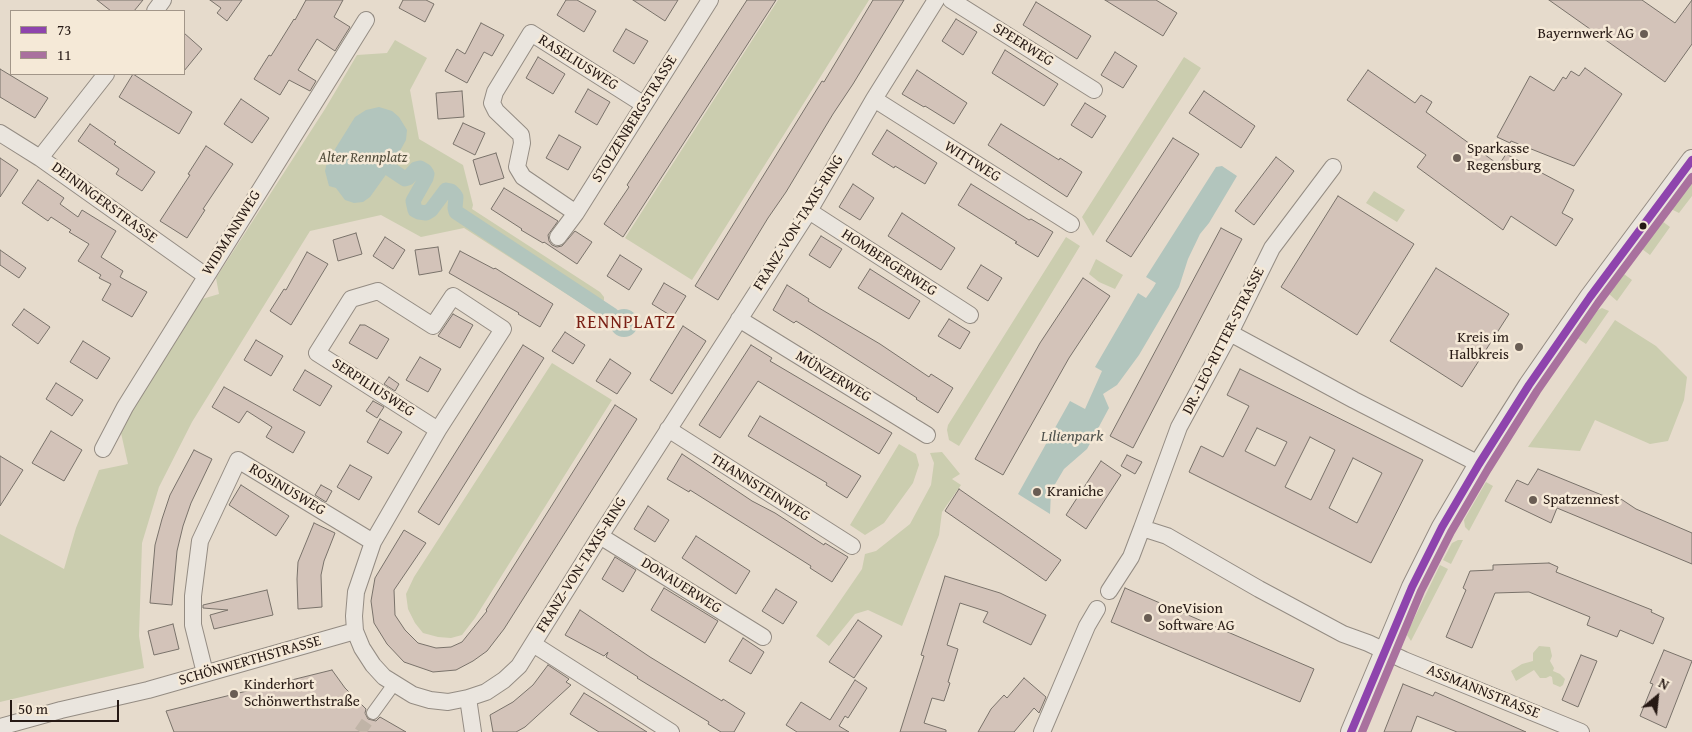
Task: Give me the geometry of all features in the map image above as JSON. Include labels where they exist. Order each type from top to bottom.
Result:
[{"type":"street","points":[[155,10],[163,0]]},
{"type":"street","name":"STOLZENBERGSTRASSE","points":[[558,237],[576,213],[710,0]]},
{"type":"street","name":"FRANZ-VON-TAXIS-RING","points":[[503,328],[438,430],[373,542],[356,592],[355,631],[362,648],[373,665],[384,677],[394,684],[414,696],[430,700],[448,702],[486,692],[504,680],[519,666],[808,211],[874,99],[936,0]]},
{"type":"street","name":"SPEERWEG","points":[[951,0],[1094,90]]},
{"type":"street","name":"WIDMANNWEG","points":[[103,449],[125,406],[366,20]]},
{"type":"street","name":"RASELIUSWEG","points":[[576,213],[523,177],[517,167],[522,143],[521,135],[496,111],[492,103],[495,92],[515,58],[531,33],[643,104]]},
{"type":"street","points":[[40,158],[105,75]]},
{"type":"street","name":"WITTWEG","points":[[874,99],[1071,224]]},
{"type":"street","name":"DEININGERSTRASSE","points":[[0,133],[40,158],[206,276]]},
{"type":"street","points":[[1351,732],[1420,571],[1442,527],[1479,464],[1529,385],[1590,297],[1692,160]]},
{"type":"street","name":"DR.-LEO-RITTER-STRASSE","points":[[1109,591],[1131,557],[1179,427],[1230,333],[1276,240],[1333,167]]},
{"type":"street","name":"HOMBERGERWEG","points":[[808,211],[970,315]]},
{"type":"street","name":"SERPILIUSWEG","points":[[438,430],[317,353],[351,299],[378,291],[433,326],[453,296],[503,328]]},
{"type":"street","name":"MÜNZERWEG","points":[[738,319],[927,435]]},
{"type":"street","points":[[1230,333],[1354,400],[1479,464]]},
{"type":"street","name":"THANNSTEINWEG","points":[[668,429],[852,546]]},
{"type":"street","name":"ROSINUSWEG","points":[[205,673],[193,626],[193,596],[200,541],[238,460],[373,542]]},
{"type":"street","points":[[1142,528],[1167,536],[1323,624],[1385,651]]},
{"type":"street","name":"DONAUERWEG","points":[[600,536],[762,636]]},
{"type":"street","points":[[1042,732],[1087,626],[1109,591]]},
{"type":"street","name":"SCHÖNWERTHSTRASSE","points":[[0,727],[61,710],[148,690],[355,631]]},
{"type":"street","points":[[533,644],[664,730]]},
{"type":"street","name":"ASSMANNSTRASSE","points":[[1385,651],[1581,732]]},
{"type":"street","points":[[373,713],[394,684]]},
{"type":"street","points":[[468,698],[473,732]]},
{"type":"green space","points":[[778,0],[869,0],[692,280],[625,238]]},
{"type":"green space","name":"Alter Rennplatz","points":[[395,40],[427,58],[410,90],[419,139],[463,165],[473,205],[472,209],[600,292],[604,300],[597,309],[590,309],[464,228],[421,237],[381,215],[310,231],[192,422],[159,487],[142,543],[139,636],[144,668],[0,702],[0,534],[64,569],[76,528],[99,470],[128,464],[121,433],[132,411],[173,344],[202,299],[219,294],[216,278],[325,109],[357,55],[387,53]]},
{"type":"green space","points":[[1184,57],[1201,68],[1093,236],[1082,217]]},
{"type":"green space","points":[[1692,180],[1692,196],[1679,213],[1671,209]]},
{"type":"green space","points":[[1374,191],[1405,210],[1397,222],[1366,203]]},
{"type":"green space","points":[[1662,221],[1670,227],[1650,255],[1642,249]]},
{"type":"green space","points":[[1066,237],[1080,246],[959,446],[949,440],[948,425]]},
{"type":"green space","points":[[1096,259],[1123,275],[1115,289],[1099,282],[1089,274]]},
{"type":"green space","points":[[1624,274],[1632,280],[1617,301],[1609,294]]},
{"type":"green space","points":[[1602,308],[1609,311],[1586,344],[1577,338],[1598,310]]},
{"type":"green space","points":[[1615,320],[1656,346],[1687,377],[1684,400],[1668,441],[1650,444],[1595,420],[1580,451],[1528,447]]},
{"type":"green space","points":[[552,363],[612,400],[475,618],[462,635],[451,638],[423,633],[408,609],[406,594],[414,577]]},
{"type":"green space","points":[[899,444],[916,454],[919,465],[913,483],[884,523],[865,535],[850,525]]},
{"type":"green space","points":[[942,452],[960,474],[952,479],[961,485],[942,512],[939,535],[902,626],[868,610],[855,614],[829,646],[816,636],[862,569],[865,554],[876,551],[910,524],[931,485],[934,463],[930,453]]},
{"type":"green space","points":[[1486,482],[1493,486],[1469,531],[1465,527],[1464,520]]},
{"type":"green space","points":[[1463,540],[1451,564],[1443,560],[1452,543]]},
{"type":"green space","points":[[1440,565],[1448,569],[1411,641],[1407,635],[1409,629]]},
{"type":"green space","points":[[1539,646],[1550,647],[1552,656],[1550,661],[1554,668],[1553,671],[1565,679],[1560,687],[1553,684],[1552,677],[1540,678],[1534,670],[1516,681],[1511,671],[1522,664],[1533,661],[1533,653]]},
{"type":"water","points":[[379,107],[392,111],[399,117],[407,130],[406,140],[390,169],[370,197],[363,202],[354,203],[345,200],[336,188],[329,186],[325,171],[327,162],[355,117],[366,110]]},
{"type":"water","name":"Lilienpark","points":[[1222,166],[1237,176],[1209,223],[1200,234],[1188,259],[1179,287],[1139,355],[1117,385],[1103,394],[1109,408],[1087,449],[1064,469],[1051,491],[1050,514],[1018,494],[1070,401],[1085,409],[1102,371],[1095,367],[1138,293],[1146,298],[1153,288],[1156,283],[1146,277],[1216,167]]},
{"type":"water","points":[[624,309],[634,313],[638,323],[634,333],[624,337],[614,333],[610,323],[614,313]]},
{"type":"building","points":[[97,0],[143,0],[135,10],[110,10]]},
{"type":"building","points":[[210,0],[242,0],[227,21],[217,13],[221,8]]},
{"type":"building","points":[[306,0],[343,0],[334,17],[350,27],[335,51],[317,39],[298,70],[316,81],[310,91],[289,80],[280,95],[254,79],[295,20]]},
{"type":"building","points":[[403,0],[426,0],[434,4],[425,22],[399,8]]},
{"type":"building","points":[[566,0],[577,0],[596,11],[584,32],[557,15]]},
{"type":"building","points":[[633,0],[678,0],[665,21]]},
{"type":"building","points":[[747,0],[776,0],[623,237],[604,224],[629,187],[627,185]]},
{"type":"building","points":[[873,0],[904,0],[718,300],[695,286],[822,81],[824,82]]},
{"type":"building","points":[[1105,0],[1156,0],[1177,13],[1163,36]]},
{"type":"building","name":"Bayernwerk AG","points":[[1549,0],[1642,0],[1675,23],[1692,0],[1692,44],[1665,82]]},
{"type":"building","points":[[1036,2],[1091,36],[1077,59],[1023,25]]},
{"type":"building","points":[[956,19],[977,32],[963,55],[942,41]]},
{"type":"building","points":[[481,23],[504,35],[492,56],[484,52],[467,83],[445,71],[457,49],[465,54]]},
{"type":"building","points":[[626,29],[648,41],[634,64],[613,51]]},
{"type":"building","points":[[185,34],[202,49],[185,70]]},
{"type":"building","points":[[1005,50],[1058,84],[1044,106],[992,73]]},
{"type":"building","points":[[1115,52],[1137,66],[1123,88],[1101,75]]},
{"type":"building","points":[[538,57],[565,74],[553,94],[526,78]]},
{"type":"building","points":[[1585,68],[1622,94],[1574,166],[1497,137],[1530,76],[1554,91],[1563,77],[1566,79],[1571,71],[1579,76]]},
{"type":"building","points":[[0,69],[48,98],[35,118],[0,97]]},
{"type":"building","points":[[917,70],[967,103],[954,124],[902,94]]},
{"type":"building","name":"Sparkasse Regensburg","points":[[1368,70],[1415,103],[1421,95],[1432,102],[1426,112],[1499,165],[1506,154],[1574,190],[1562,213],[1573,219],[1556,246],[1511,216],[1503,230],[1417,167],[1426,155],[1347,100]]},
{"type":"building","points":[[132,75],[135,75],[192,112],[179,134],[119,97]]},
{"type":"building","points":[[588,89],[610,102],[597,125],[575,112]]},
{"type":"building","points":[[462,91],[464,117],[438,119],[436,93]]},
{"type":"building","points":[[1204,91],[1255,126],[1241,148],[1189,113]]},
{"type":"building","points":[[241,99],[269,118],[252,143],[224,124]]},
{"type":"building","points":[[1085,103],[1106,116],[1092,138],[1071,125]]},
{"type":"building","points":[[463,123],[485,133],[475,155],[453,144]]},
{"type":"building","points":[[90,124],[116,142],[114,144],[155,172],[142,191],[116,174],[119,169],[78,141]]},
{"type":"building","points":[[1001,124],[1082,172],[1067,197],[988,145]]},
{"type":"building","points":[[887,130],[937,163],[925,184],[872,154]]},
{"type":"building","points":[[559,135],[581,147],[568,170],[546,158]]},
{"type":"building","points":[[1173,138],[1199,154],[1131,257],[1106,241]]},
{"type":"building","points":[[206,146],[233,164],[203,209],[205,210],[187,238],[160,221],[190,175],[188,174]]},
{"type":"building","points":[[496,153],[504,178],[480,185],[473,160]]},
{"type":"building","points":[[1276,157],[1294,171],[1254,225],[1235,211]]},
{"type":"building","points":[[0,158],[18,170],[0,197]]},
{"type":"building","points":[[38,180],[64,198],[60,204],[78,217],[82,210],[116,231],[101,257],[123,271],[120,277],[147,292],[132,317],[102,300],[111,284],[99,278],[101,275],[78,261],[89,244],[69,232],[71,230],[51,217],[48,221],[22,203]]},
{"type":"building","points":[[853,184],[874,198],[860,220],[839,207]]},
{"type":"building","points":[[971,184],[1029,220],[1031,219],[1053,232],[1038,257],[958,205]]},
{"type":"building","points":[[504,188],[558,221],[548,235],[552,245],[562,246],[575,231],[592,242],[577,264],[544,242],[521,230],[491,209]]},
{"type":"building","points":[[1338,196],[1414,244],[1357,335],[1281,287]]},
{"type":"building","points":[[902,213],[955,248],[941,270],[888,236]]},
{"type":"building","points":[[1221,228],[1242,239],[1133,448],[1110,436]]},
{"type":"building","points":[[356,233],[362,254],[338,261],[333,240]]},
{"type":"building","points":[[821,236],[842,249],[830,268],[809,255]]},
{"type":"building","points":[[385,237],[405,250],[393,269],[373,256]]},
{"type":"building","points":[[438,247],[442,271],[419,275],[415,250]]},
{"type":"building","points":[[0,250],[26,268],[19,278],[0,265]]},
{"type":"building","points":[[460,251],[495,268],[553,304],[540,327],[449,273]]},
{"type":"building","points":[[307,252],[328,264],[291,325],[270,311],[284,289],[286,290]]},
{"type":"building","points":[[620,255],[642,269],[629,290],[607,276]]},
{"type":"building","points":[[981,265],[1002,278],[988,301],[967,288]]},
{"type":"building","points":[[1436,268],[1509,314],[1462,387],[1390,341]]},
{"type":"building","points":[[870,269],[920,301],[909,319],[858,288]]},
{"type":"building","points":[[1083,278],[1110,296],[1069,358],[1003,475],[975,459],[1040,343]]},
{"type":"building","points":[[664,283],[686,296],[673,317],[652,304]]},
{"type":"building","points":[[787,285],[809,299],[808,301],[880,344],[929,377],[931,374],[953,388],[938,413],[817,334],[773,310]]},
{"type":"building","points":[[24,309],[50,327],[38,344],[12,325]]},
{"type":"building","points":[[453,314],[473,325],[460,348],[438,336]]},
{"type":"building","points":[[949,319],[970,332],[960,349],[938,336]]},
{"type":"building","points":[[360,325],[365,325],[389,339],[377,359],[349,343]]},
{"type":"building","points":[[683,326],[706,341],[672,394],[650,380]]},
{"type":"building","points":[[565,332],[585,345],[573,364],[552,351]]},
{"type":"building","points":[[256,340],[283,356],[271,376],[244,360]]},
{"type":"building","points":[[83,341],[110,358],[97,379],[70,362]]},
{"type":"building","points":[[523,345],[544,358],[439,525],[418,512]]},
{"type":"building","points":[[751,345],[772,358],[770,361],[892,433],[879,454],[758,381],[720,438],[699,425]]},
{"type":"building","points":[[420,357],[441,369],[428,392],[406,380]]},
{"type":"building","points":[[610,359],[631,373],[617,394],[596,381]]},
{"type":"building","points":[[1240,369],[1423,460],[1371,563],[1189,472],[1201,446],[1223,457],[1249,406],[1227,395]],"holes":[[[1257,428],[1287,442],[1275,466],[1245,451]],[[1310,437],[1335,450],[1311,500],[1285,487]],[[1353,458],[1382,473],[1357,523],[1329,508]]]},
{"type":"building","points":[[305,370],[332,386],[320,406],[293,390]]},
{"type":"building","points":[[389,377],[399,384],[395,391],[384,384]]},
{"type":"building","points":[[56,383],[83,400],[72,416],[46,399]]},
{"type":"building","points":[[224,387],[305,432],[293,453],[266,437],[272,427],[247,411],[239,423],[212,407]]},
{"type":"building","points":[[373,401],[384,407],[377,418],[366,411]]},
{"type":"building","points":[[615,405],[637,419],[504,629],[487,651],[456,670],[433,672],[404,662],[387,644],[374,623],[371,601],[375,578],[404,530],[426,543],[394,590],[395,615],[405,630],[418,643],[436,648],[451,647],[462,642],[487,611]]},
{"type":"building","points":[[760,416],[861,476],[847,498],[826,485],[827,483],[748,436]]},
{"type":"building","points":[[380,419],[402,432],[388,454],[367,442]]},
{"type":"building","points":[[51,431],[82,450],[64,481],[32,463]]},
{"type":"building","points":[[194,450],[212,459],[191,503],[183,526],[177,551],[172,605],[150,603],[155,545],[162,519],[170,495]]},
{"type":"building","points":[[682,454],[752,501],[775,513],[824,545],[825,543],[848,557],[832,582],[810,568],[811,566],[690,490],[689,492],[667,479]]},
{"type":"building","points":[[1127,455],[1142,462],[1135,474],[1121,466]]},
{"type":"building","points":[[0,456],[23,470],[0,506]]},
{"type":"building","points":[[1101,461],[1121,475],[1086,529],[1066,515]]},
{"type":"building","points":[[350,465],[372,477],[359,500],[337,487]]},
{"type":"building","points":[[1538,469],[1619,502],[1621,499],[1636,509],[1692,533],[1692,564],[1557,508],[1551,523],[1505,501],[1517,480],[1528,485]]},
{"type":"building","points":[[241,485],[289,516],[276,536],[229,505]]},
{"type":"building","points":[[321,485],[332,491],[326,502],[315,495]]},
{"type":"building","points":[[959,489],[1061,560],[1046,581],[945,511]]},
{"type":"building","points":[[648,506],[669,520],[655,542],[634,529]]},
{"type":"building","points":[[314,523],[335,533],[324,561],[321,575],[322,607],[298,609],[298,562]]},
{"type":"building","points":[[696,536],[750,571],[736,594],[682,558]]},
{"type":"building","points":[[615,557],[636,570],[623,592],[602,579]]},
{"type":"building","points":[[1549,563],[1558,567],[1556,572],[1652,610],[1651,612],[1664,618],[1653,644],[1620,630],[1617,637],[1587,625],[1590,617],[1529,592],[1495,593],[1472,648],[1446,637],[1466,590],[1463,588],[1470,571],[1493,570],[1493,565]]},
{"type":"building","points":[[945,576],[1000,593],[1046,615],[1031,645],[983,622],[988,612],[960,603],[947,645],[958,649],[948,682],[950,683],[944,701],[932,698],[924,723],[946,730],[946,732],[900,732],[924,656],[921,655]]},
{"type":"building","points":[[664,588],[718,621],[705,643],[651,610]]},
{"type":"building","points":[[1125,588],[1314,669],[1300,702],[1111,622]]},
{"type":"building","points":[[776,589],[797,602],[783,624],[762,611]]},
{"type":"building","points":[[267,590],[273,615],[214,629],[210,615],[228,610],[203,608],[203,605]]},
{"type":"building","points":[[580,610],[650,657],[745,713],[734,732],[721,732],[708,724],[709,722],[606,657],[608,652],[604,656],[565,635]]},
{"type":"building","points":[[858,620],[882,636],[854,678],[829,662]]},
{"type":"building","points":[[173,624],[179,649],[154,655],[148,631]]},
{"type":"building","points":[[743,638],[764,652],[751,674],[729,661]]},
{"type":"building","points":[[1664,650],[1692,661],[1666,728],[1640,716],[1653,684],[1650,683]]},
{"type":"building","points":[[1581,655],[1597,661],[1578,707],[1562,700]]},
{"type":"building","points":[[548,665],[569,679],[566,682],[571,685],[525,727],[516,732],[493,732],[490,715],[513,702],[533,685]]},
{"type":"building","points":[[332,670],[345,688],[366,709],[365,713],[368,719],[376,721],[380,717],[406,732],[174,732],[166,711]]},
{"type":"building","points":[[1024,678],[1046,697],[1039,713],[1034,708],[1014,732],[978,732],[991,709],[1004,695],[1007,698]]},
{"type":"building","points":[[855,680],[867,688],[848,718],[845,716],[839,726],[849,732],[797,732],[786,725],[801,702],[830,720]]},
{"type":"building","points":[[1403,684],[1433,696],[1435,692],[1526,732],[1457,732],[1417,716],[1411,732],[1384,732]]},
{"type":"building","points":[[584,693],[647,732],[599,732],[570,714]]},
{"type":"waterway","points":[[390,169],[405,179],[416,169],[420,168],[427,174],[413,201],[415,210],[426,213],[431,210],[446,190],[451,191],[456,197],[456,212],[612,315]]},
{"type":"tunnel","points":[[360,732],[373,713]]},
{"type":"transit line","name":"73","points":[[1351,732],[1412,587],[1442,527],[1479,464],[1529,385],[1590,297],[1692,160]]},
{"type":"transit line","name":"11","points":[[1362,732],[1421,591],[1451,532],[1488,469],[1537,391],[1598,303],[1692,177]]},
{"type":"place","name":"Bayernwerk AG","points":[[1644,34]]},
{"type":"place","name":"Sparkasse Regensburg","points":[[1457,158]]},
{"type":"place","name":"Kreis im Halbkreis","points":[[1519,347]]},
{"type":"place","name":"Kraniche","points":[[1037,492]]},
{"type":"place","name":"Spatzennest","points":[[1533,500]]},
{"type":"place","name":"OneVision Software AG","points":[[1148,618]]},
{"type":"place","name":"Kinderhort Schönwerthstraße","points":[[234,694]]},
{"type":"district","name":"RENNPLATZ","points":[[626,323]]}]
